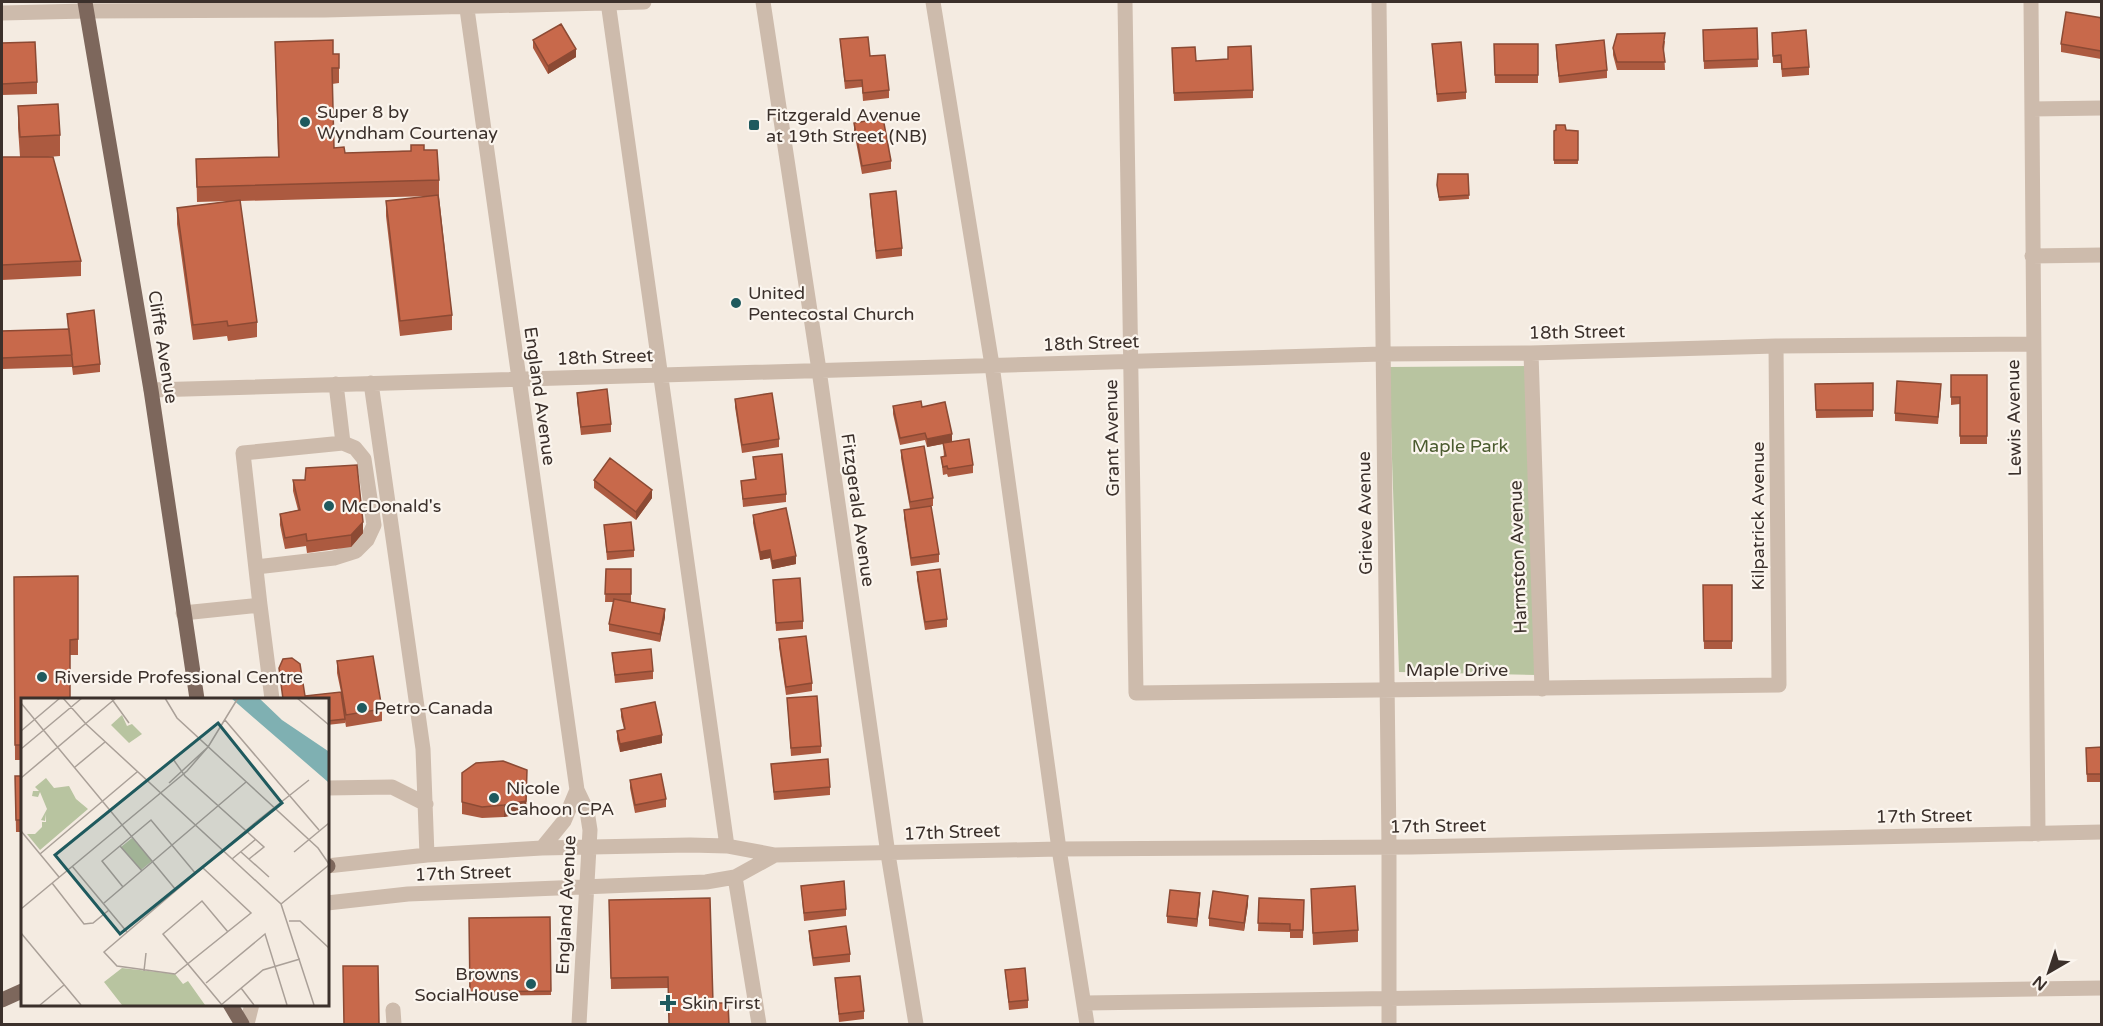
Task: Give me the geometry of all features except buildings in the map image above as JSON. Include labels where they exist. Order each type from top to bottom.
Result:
[{"type":"main road","name":"Cliffe Avenue","points":[[85,6],[151,390],[197,698]]},
{"type":"main road","points":[[2,1000],[21,991]]},
{"type":"main road","points":[[231,1005],[245,1024]]},
{"type":"main road","points":[[242,1005],[245,1024]]},
{"type":"street","points":[[608,2],[727,846]]},
{"type":"street","points":[[2,13],[85,6],[644,2]]},
{"type":"street","name":"Fitzgerald Avenue","points":[[763,2],[915,1024]]},
{"type":"street","points":[[933,2],[992,365],[1059,849],[1087,1024]]},
{"type":"street","name":"Grant Avenue","points":[[1125,2],[1136,693]]},
{"type":"street","name":"Grieve Avenue","points":[[1379,2],[1389,1024]]},
{"type":"street","name":"Lewis Avenue","points":[[2031,2],[2032,344],[2038,834]]},
{"type":"street","name":"England Avenue","points":[[466,5],[577,789],[587,811],[590,848],[579,1024]]},
{"type":"street","points":[[2032,109],[2102,108]]},
{"type":"street","points":[[2032,256],[2102,255]]},
{"type":"street","name":"18th Street","points":[[151,390],[1383,354],[1532,353],[1776,346],[2032,344]]},
{"type":"street","name":"Kilpatrick Avenue","points":[[1776,346],[1779,686]]},
{"type":"street","name":"Harmston Avenue","points":[[1532,353],[1542,688]]},
{"type":"street","points":[[371,383],[423,749],[427,855]]},
{"type":"street","points":[[336,384],[343,443]]},
{"type":"street","points":[[256,567],[334,558],[356,550],[367,540],[374,525],[364,459],[355,448],[343,443],[243,453],[260,605],[272,698]]},
{"type":"street","points":[[183,613],[260,605]]},
{"type":"street","name":"Maple Drive","points":[[1136,693],[1779,686]]},
{"type":"street","points":[[328,788],[392,787],[426,804]]},
{"type":"street","name":"England Avenue","points":[[542,848],[564,821],[577,789]]},
{"type":"street","name":"17th Street","points":[[328,866],[427,855],[542,848],[727,846],[775,855],[888,854],[1059,849],[1389,847],[2102,832]]},
{"type":"street","name":"17th Street","points":[[330,904],[408,894],[706,882],[735,877],[775,855]]},
{"type":"street","points":[[735,877],[759,1024]]},
{"type":"street","points":[[1084,1003],[2102,988]]},
{"type":"street","points":[[245,1024],[252,1005]]},
{"type":"green space","name":"Maple Park","points":[[1526,366],[1536,675],[1399,672],[1389,367]]},
{"type":"place","name":"Super 8 by Wyndham Courtenay","points":[[305,122]]},
{"type":"place","name":"Fitzgerald Avenue at 19th Street (NB)","points":[[754,125]]},
{"type":"place","name":"United Pentecostal Church","points":[[736,303]]},
{"type":"place","name":"McDonald's","points":[[329,506]]},
{"type":"place","name":"Riverside Professional Centre","points":[[42,677]]},
{"type":"place","name":"Petro-Canada","points":[[362,708]]},
{"type":"place","name":"Nicole Cahoon CPA","points":[[494,798]]},
{"type":"place","name":"Browns SocialHouse","points":[[531,984]]},
{"type":"place","name":"Skin First","points":[[668,1003]]}]
